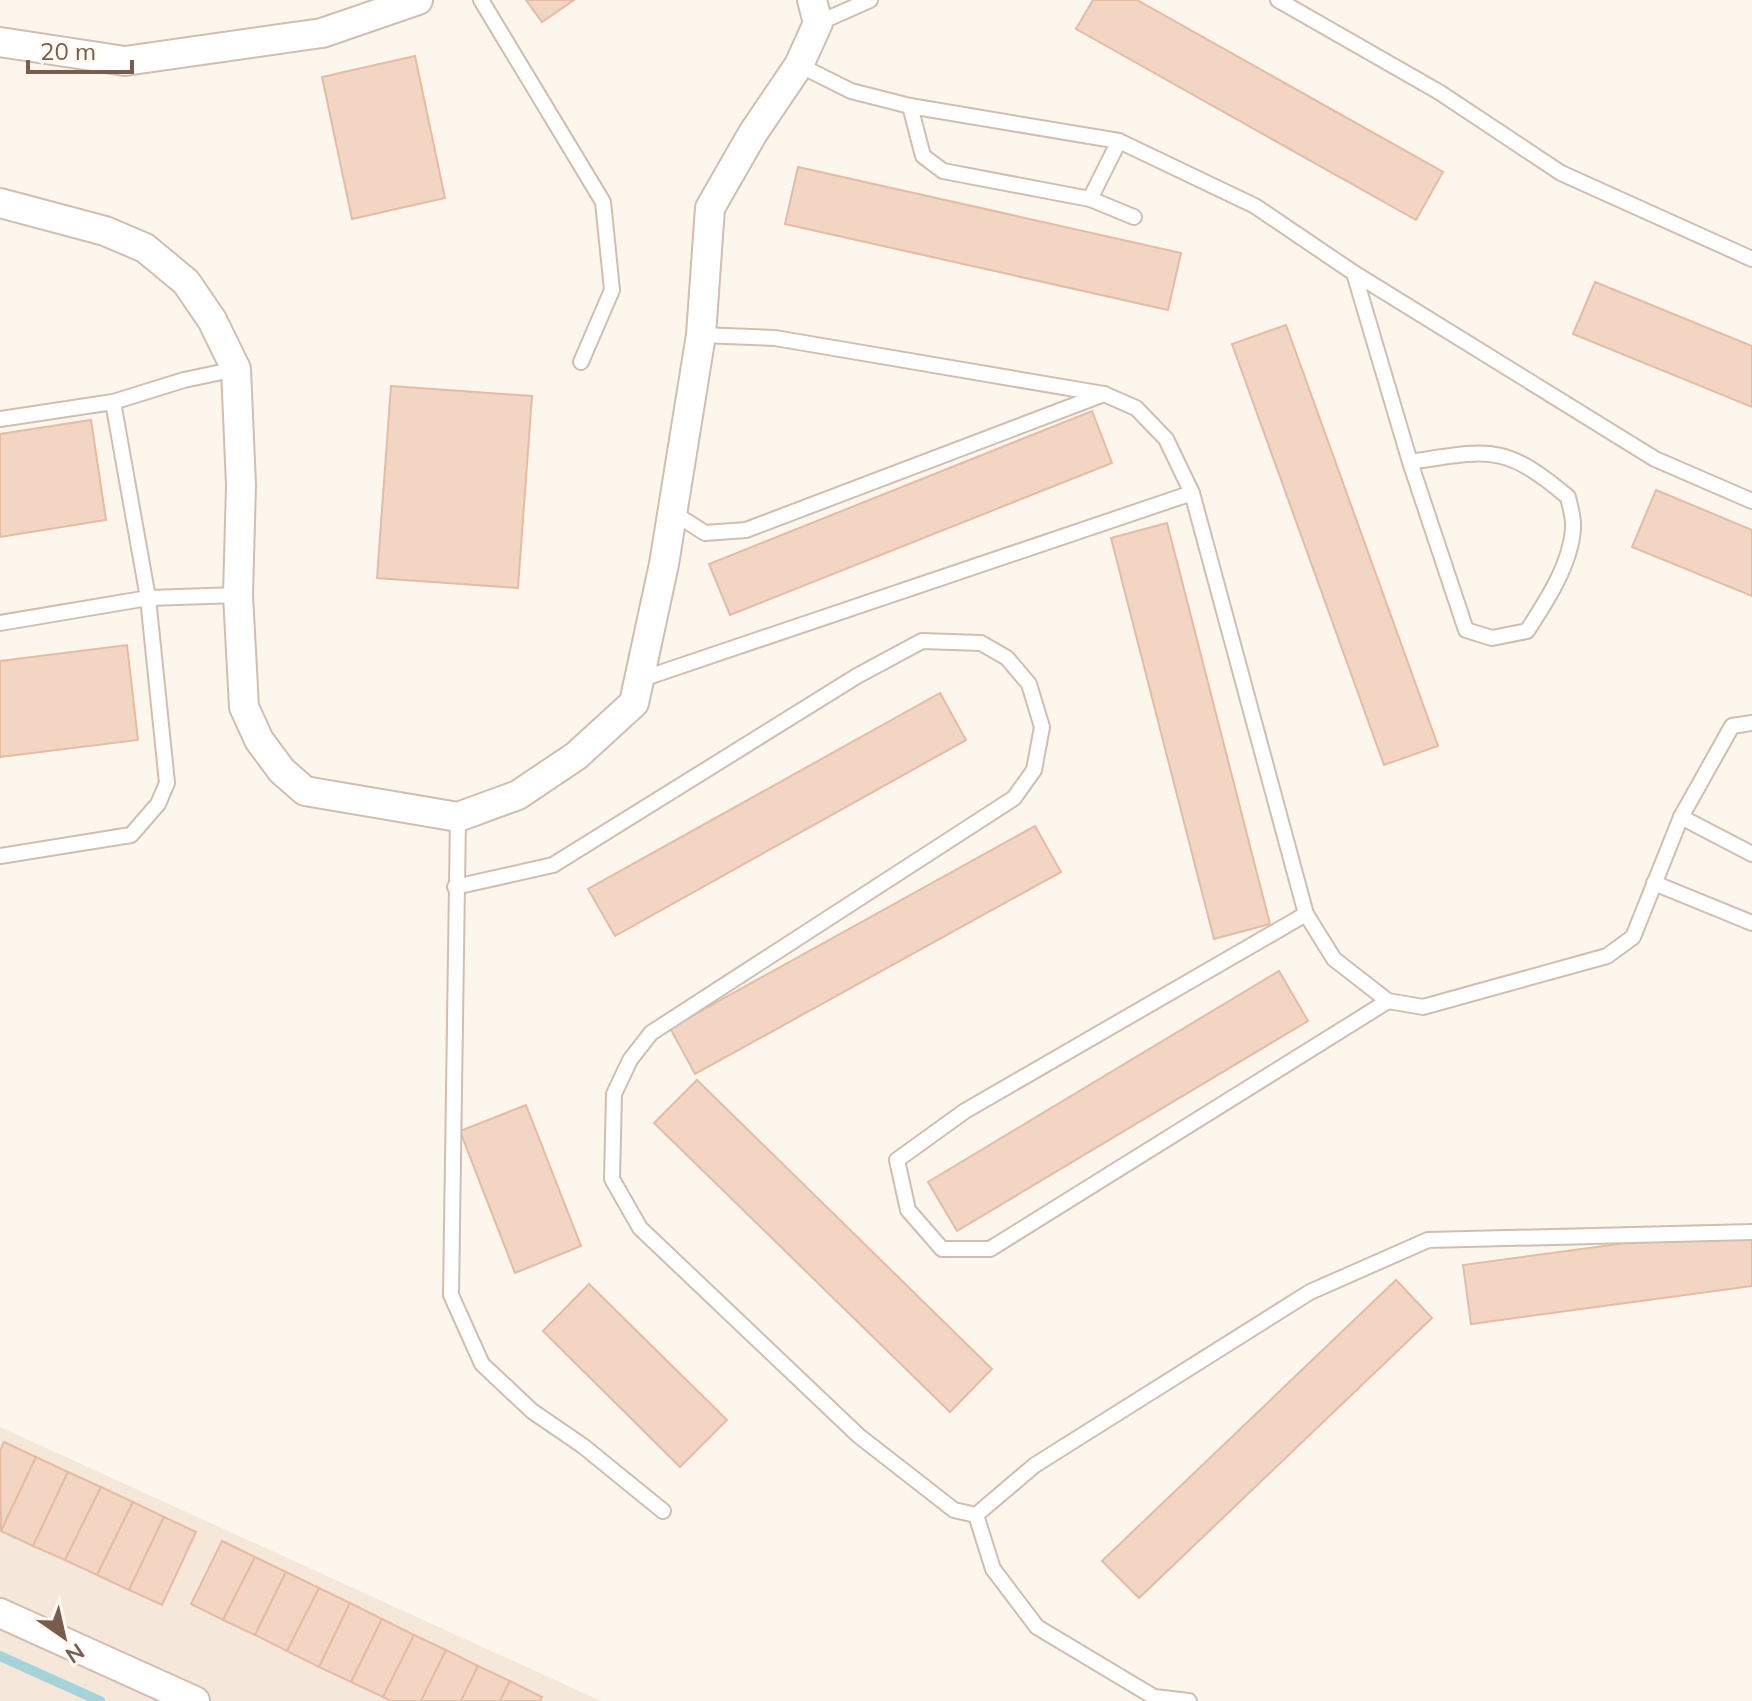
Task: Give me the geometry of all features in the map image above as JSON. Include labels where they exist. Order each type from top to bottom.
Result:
[{"type":"street","points":[[0,42],[125,61],[322,33],[418,0]]},
{"type":"street","points":[[0,203],[105,231],[145,248],[186,282],[212,320],[236,369],[241,485],[238,595],[244,707],[259,740],[282,771],[305,791],[458,817],[518,795],[576,756],[634,703],[672,512],[701,335],[710,208],[753,133],[799,65],[815,12]]},
{"type":"street","points":[[0,1613],[195,1701]]},
{"type":"lane","points":[[481,0],[603,202],[612,290],[581,362]]},
{"type":"lane","points":[[815,12],[870,0]]},
{"type":"lane","points":[[1278,0],[1439,92],[1561,173],[1752,259]]},
{"type":"lane","points":[[799,65],[851,91],[910,106],[1119,141],[1255,206],[1354,273],[1655,459],[1752,501]]},
{"type":"lane","points":[[910,106],[923,156],[943,171],[1090,199],[1134,217]]},
{"type":"lane","points":[[1090,199],[1119,141]]},
{"type":"lane","points":[[1354,273],[1410,462],[1466,630],[1492,638],[1527,631],[1545,603],[1565,559],[1573,528],[1568,497],[1509,455],[1469,453],[1410,462]]},
{"type":"lane","points":[[701,335],[775,338],[1104,394],[1136,408],[1166,439],[1192,493],[1306,914],[1334,959],[1388,1001],[1423,1007],[1607,956],[1633,937],[1681,817],[1732,726],[1752,723]]},
{"type":"lane","points":[[0,419],[113,402],[184,380],[236,369]]},
{"type":"lane","points":[[672,512],[705,533],[746,530],[1104,394]]},
{"type":"lane","points":[[0,856],[131,835],[158,804],[167,783],[148,598],[113,402]]},
{"type":"lane","points":[[639,680],[1192,493]]},
{"type":"lane","points":[[0,623],[148,598],[238,595]]},
{"type":"lane","points":[[455,887],[553,865],[857,676],[922,641],[981,643],[1007,658],[1029,684],[1042,727],[1034,770],[1014,798],[651,1033],[630,1060],[614,1094],[612,1179],[640,1228],[859,1436],[954,1510],[976,1515]]},
{"type":"lane","points":[[458,817],[451,1295],[482,1364],[532,1411],[583,1446],[663,1511]]},
{"type":"lane","points":[[1681,817],[1752,854]]},
{"type":"lane","points":[[1654,883],[1752,923]]},
{"type":"lane","points":[[1306,914],[965,1111],[897,1160],[908,1210],[942,1249],[990,1249],[1388,1001]]},
{"type":"lane","points":[[976,1515],[1035,1465],[1310,1292],[1428,1240],[1752,1232]]},
{"type":"lane","points":[[976,1515],[993,1569],[1037,1627],[1154,1697],[1189,1701]]},
{"type":"shaded area","points":[[0,1427],[601,1701],[0,1701]]},
{"type":"building","points":[[526,0],[574,0],[542,22]]},
{"type":"building","points":[[1093,0],[1137,0],[1443,172],[1416,220],[1076,29]]},
{"type":"building","points":[[415,56],[445,198],[352,219],[322,77]]},
{"type":"building","points":[[798,167],[1181,253],[1168,310],[785,224]]},
{"type":"building","points":[[1595,282],[1752,346],[1752,407],[1573,334]]},
{"type":"building","points":[[1286,325],[1438,746],[1384,765],[1232,344]]},
{"type":"building","points":[[391,386],[532,396],[518,588],[377,578]]},
{"type":"building","points":[[1092,411],[1112,463],[730,615],[709,564]]},
{"type":"building","points":[[91,420],[106,520],[0,537],[0,434]]},
{"type":"building","points":[[1656,490],[1752,530],[1752,596],[1632,547]]},
{"type":"building","points":[[1167,523],[1270,924],[1214,939],[1111,538]]},
{"type":"building","points":[[127,645],[138,740],[0,757],[0,661]]},
{"type":"building","points":[[940,693],[966,740],[615,936],[588,889]]},
{"type":"building","points":[[1035,826],[1061,872],[695,1074],[670,1028]]},
{"type":"building","points":[[1279,971],[1308,1021],[957,1231],[928,1182]]},
{"type":"building","points":[[697,1080],[992,1369],[950,1412],[654,1123]]},
{"type":"building","points":[[526,1105],[581,1246],[515,1273],[460,1131]]},
{"type":"building","points":[[1752,1226],[1752,1286],[1471,1324],[1463,1265]]},
{"type":"building","points":[[1396,1280],[1432,1318],[1139,1598],[1102,1561]]},
{"type":"building","points":[[589,1284],[727,1420],[680,1467],[543,1331]]},
{"type":"building","points":[[4,1442],[36,1457],[1,1531],[0,1451]]},
{"type":"building","points":[[36,1457],[68,1472],[33,1546],[1,1531]]},
{"type":"building","points":[[68,1472],[101,1487],[65,1560],[33,1546]]},
{"type":"building","points":[[101,1487],[133,1502],[97,1575],[65,1560]]},
{"type":"building","points":[[133,1502],[164,1517],[129,1590],[97,1575]]},
{"type":"building","points":[[164,1517],[196,1532],[162,1605],[129,1590]]},
{"type":"building","points":[[222,1541],[255,1557],[223,1620],[191,1604]]},
{"type":"building","points":[[255,1557],[286,1572],[255,1635],[223,1620]]},
{"type":"building","points":[[286,1572],[319,1588],[287,1651],[255,1635]]},
{"type":"building","points":[[319,1588],[350,1603],[319,1667],[287,1651]]},
{"type":"building","points":[[350,1603],[382,1619],[351,1682],[319,1667]]},
{"type":"building","points":[[382,1619],[414,1635],[383,1697],[351,1682]]},
{"type":"building","points":[[414,1635],[446,1650],[421,1701],[391,1701],[383,1697]]},
{"type":"building","points":[[446,1650],[478,1666],[461,1701],[421,1701]]},
{"type":"building","points":[[478,1666],[510,1681],[500,1701],[461,1701]]},
{"type":"building","points":[[510,1681],[542,1697],[540,1701],[500,1701]]},
{"type":"waterway","points":[[0,1656],[100,1701]]}]
